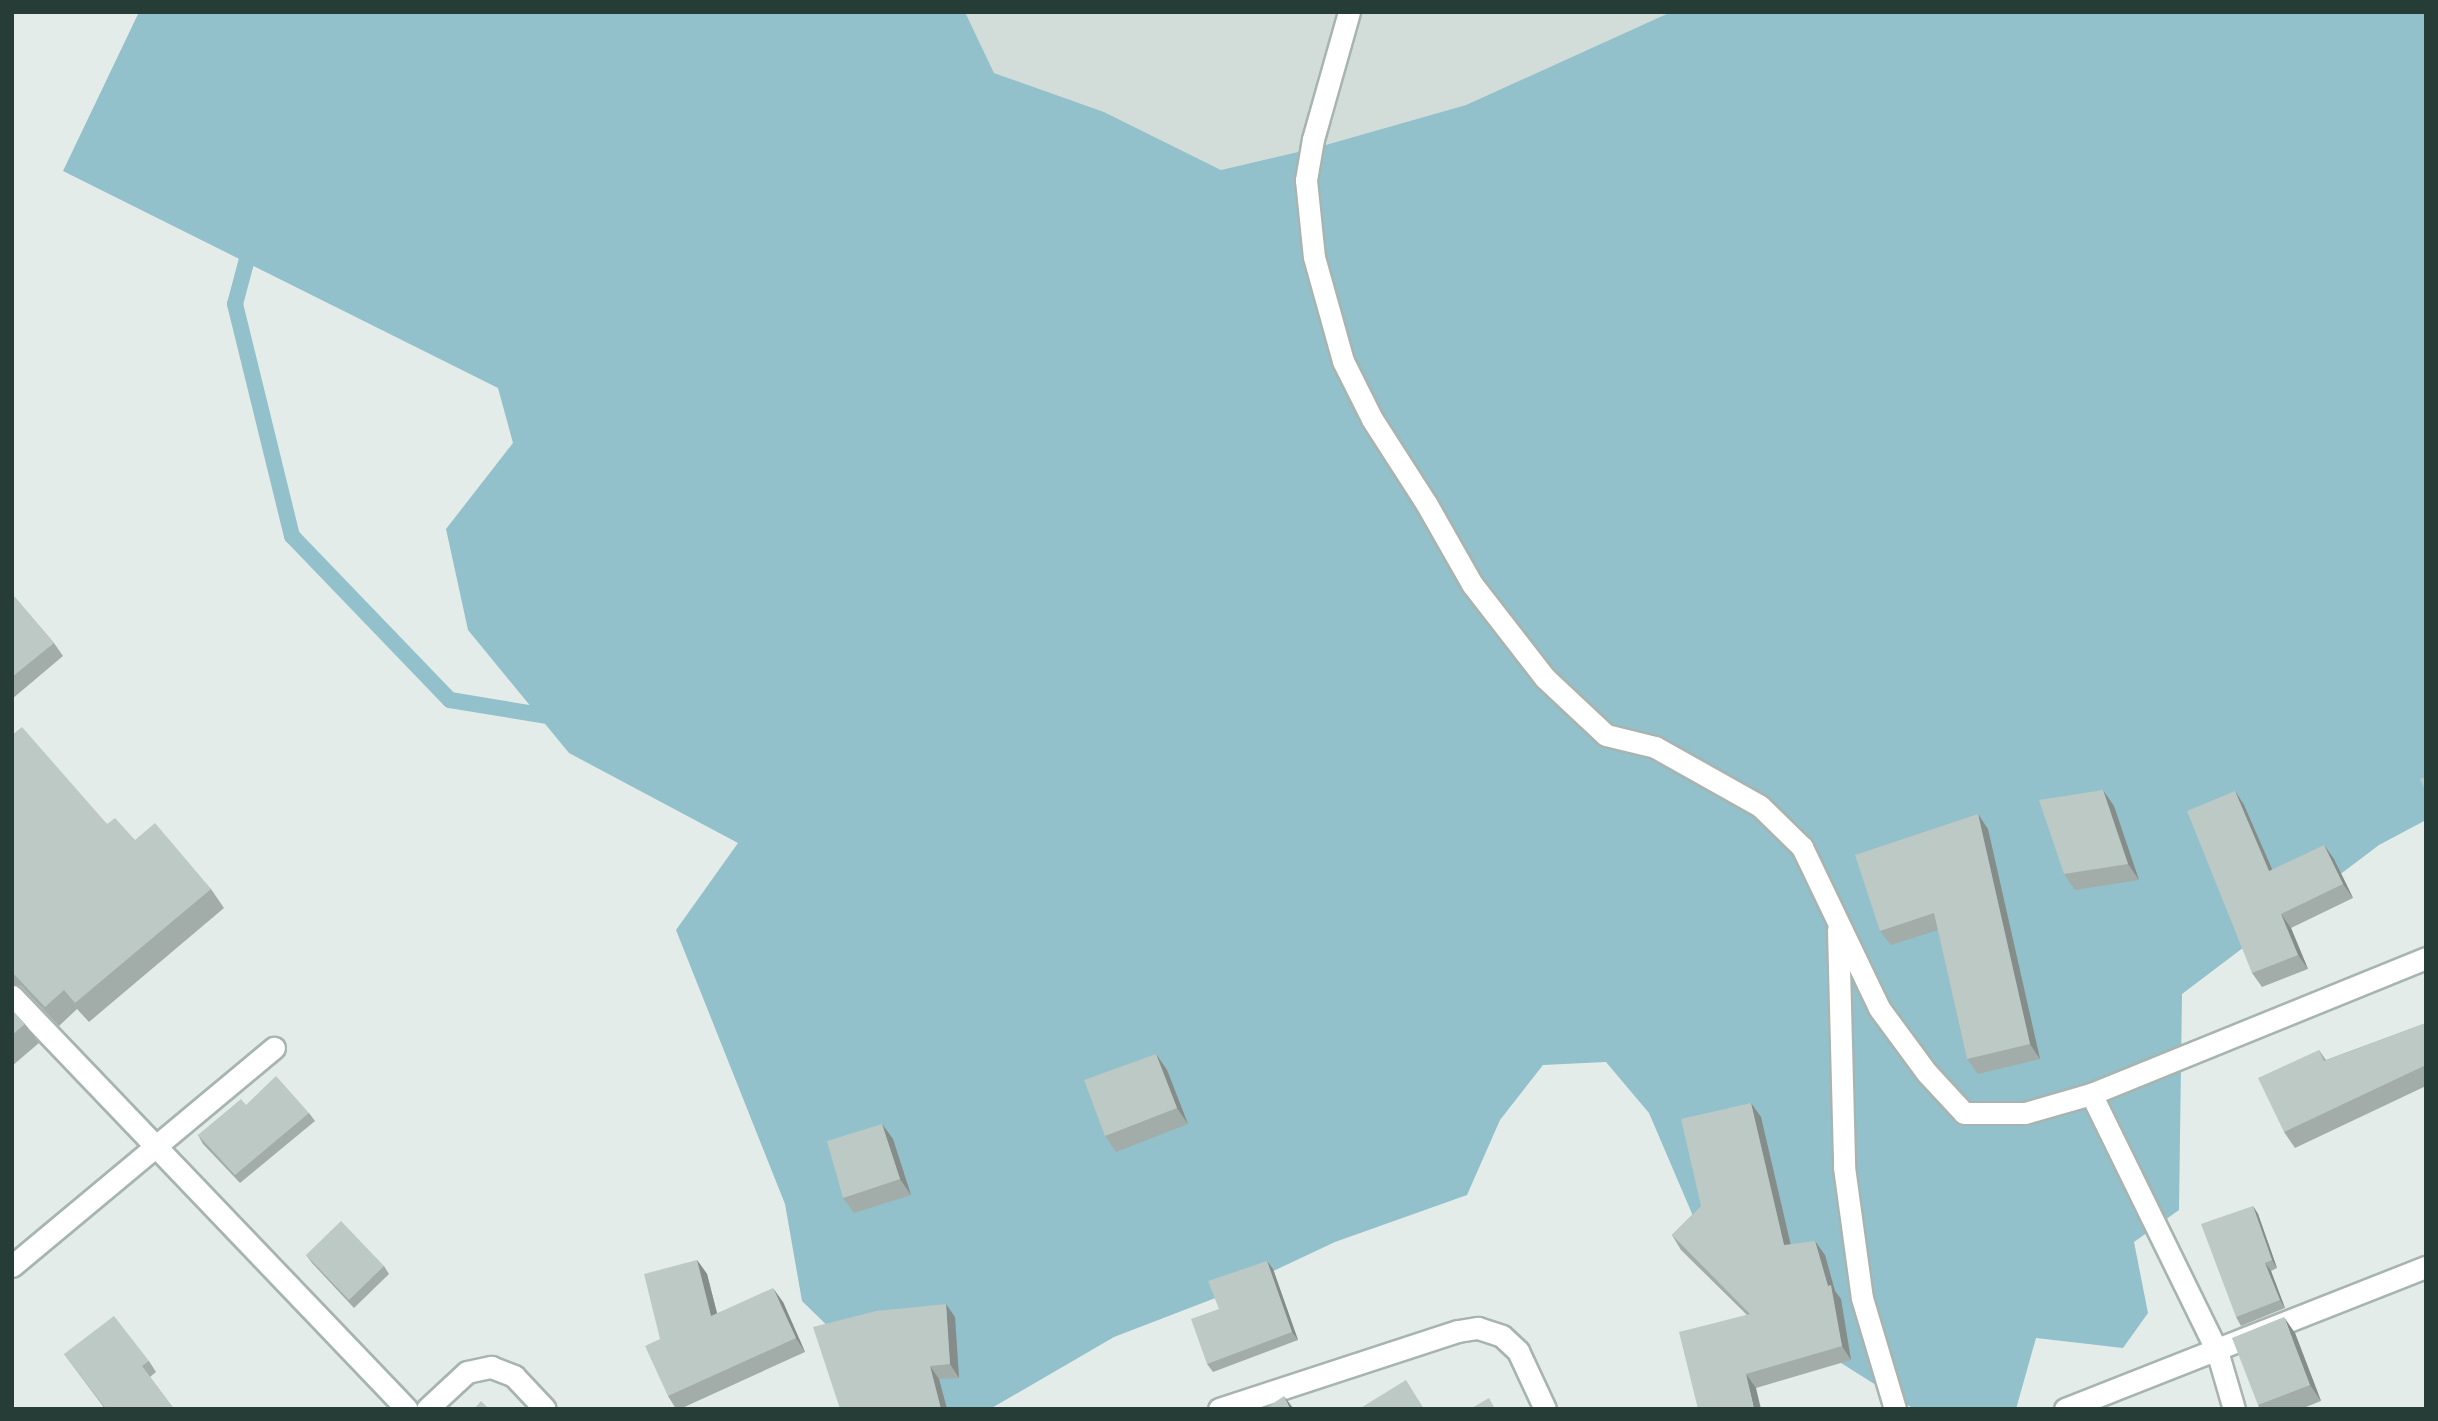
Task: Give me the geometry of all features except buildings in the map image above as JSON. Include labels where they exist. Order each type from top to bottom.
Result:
[{"type":"street","points":[[1349,12],[1313,139],[1306,180],[1309,227],[1322,292],[1343,361],[1372,419],[1426,502],[1472,584],[1545,678],[1606,735],[1655,747],[1760,806],[1802,847],[1879,1008],[1927,1073],[1965,1113],[2025,1113],[2091,1094],[2426,958]]},
{"type":"street","points":[[1837,921],[1844,1167],[1862,1298],[1895,1409]]},
{"type":"street","points":[[12,996],[407,1409]]},
{"type":"street","points":[[12,1266],[274,1048]]},
{"type":"street","points":[[2091,1094],[2217,1351],[2234,1409]]},
{"type":"street","points":[[2065,1409],[2426,1267]]},
{"type":"street","points":[[1219,1409],[1458,1331],[1478,1328],[1502,1336],[1518,1351],[1545,1409]]},
{"type":"street","points":[[427,1409],[467,1372],[491,1367],[514,1376],[545,1409]]},
{"type":"shaded area","points":[[965,12],[1671,12],[1466,105],[1315,148],[1221,170],[1104,112],[994,73]]},
{"type":"water","points":[[139,12],[965,12],[994,73],[1104,112],[1221,170],[1315,148],[1466,105],[1671,12],[2426,12],[2426,820],[2379,845],[2182,994],[2179,1210],[2134,1242],[2148,1313],[2123,1348],[2036,1338],[2016,1409],[1914,1409],[1768,1317],[1693,1216],[1649,1113],[1606,1062],[1543,1065],[1500,1120],[1467,1195],[1335,1242],[1218,1297],[1114,1337],[990,1409],[913,1409],[802,1301],[785,1204],[676,930],[738,843],[569,753],[468,630],[446,529],[513,443],[498,388],[63,171]]},
{"type":"waterway","points":[[251,244],[235,304],[292,536],[450,700],[559,718]]}]
